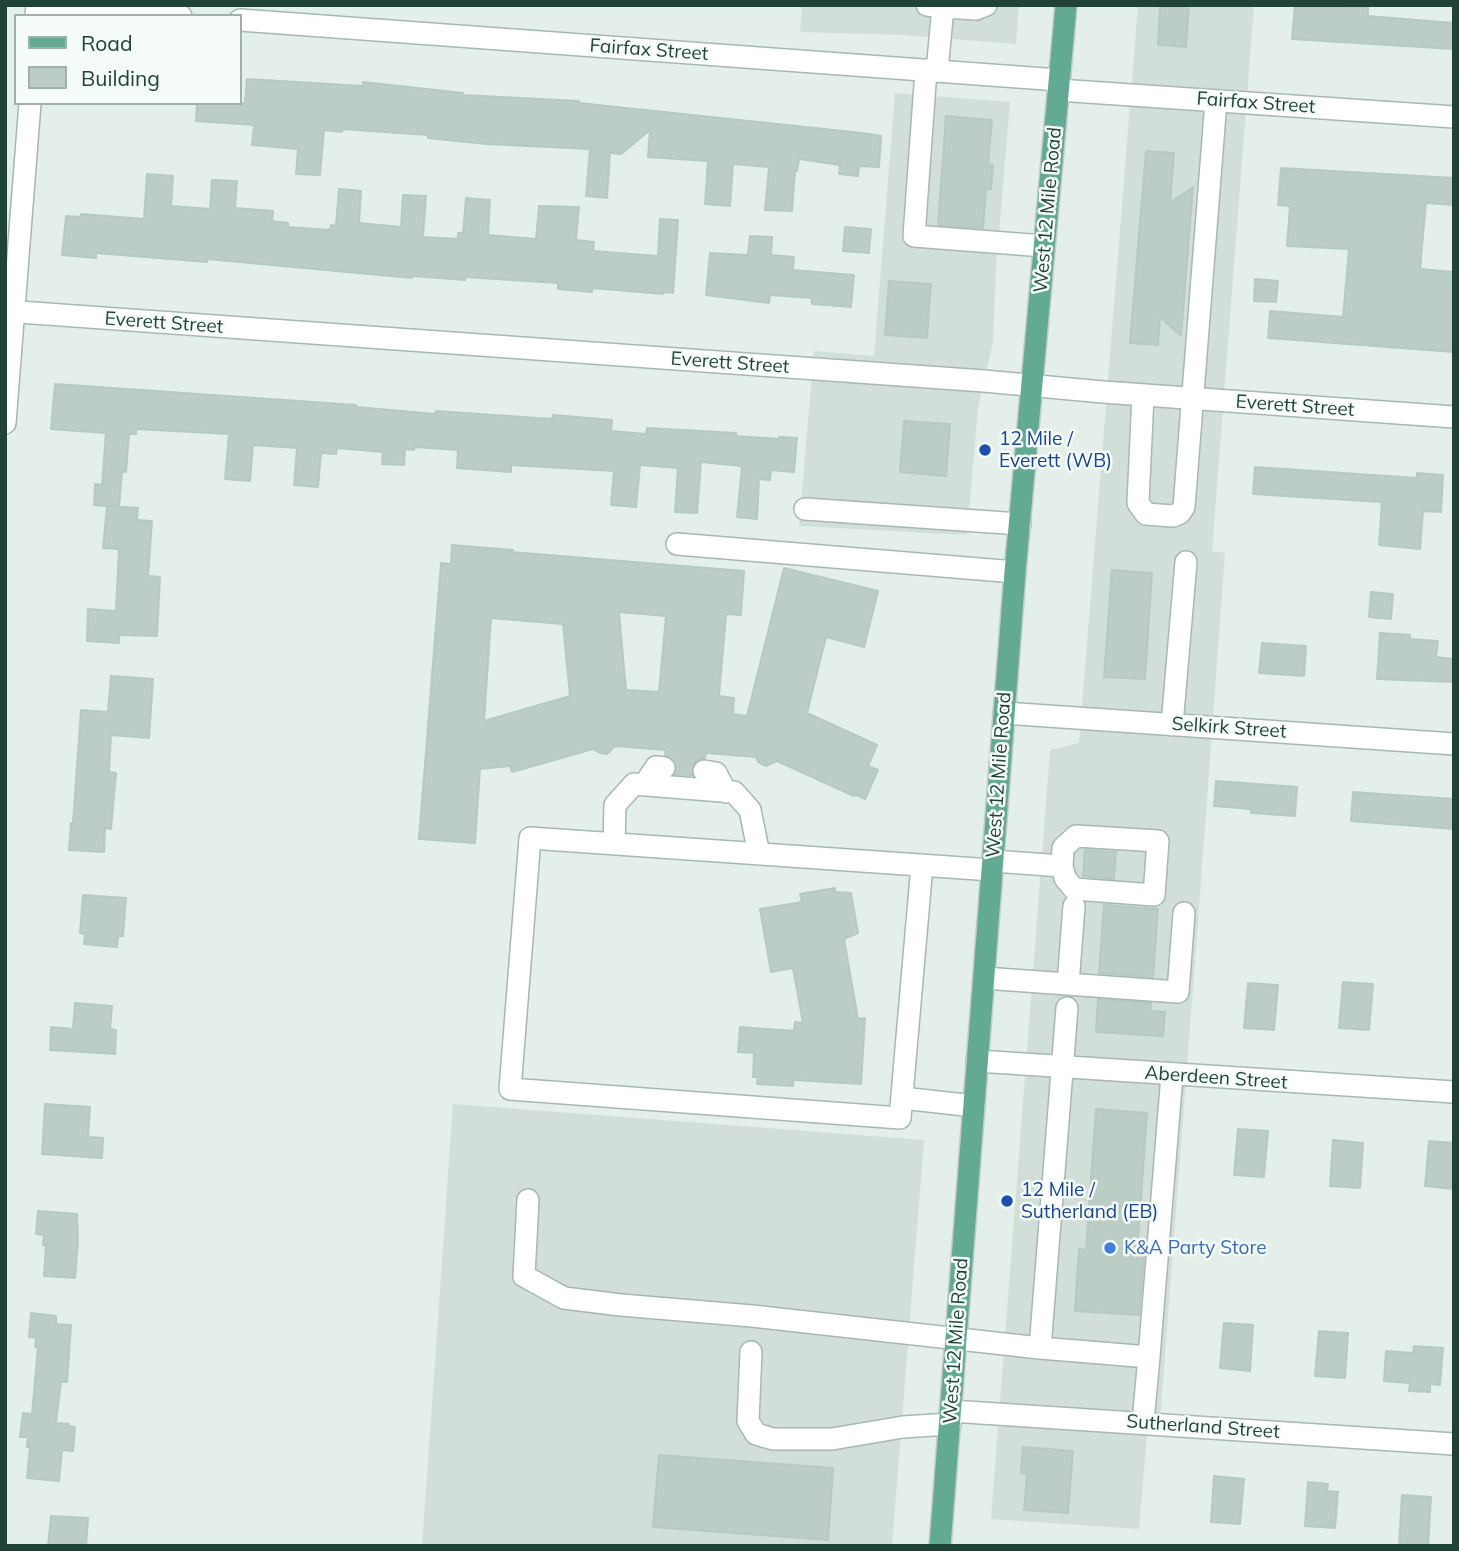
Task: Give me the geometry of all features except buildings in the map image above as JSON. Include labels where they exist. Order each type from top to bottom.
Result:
[{"type":"main road","name":"West 12 Mile Road","points":[[940,1546],[1015,572],[1066,5]]},
{"type":"street","points":[[37,5],[155,14]]},
{"type":"street","points":[[986,5],[976,9],[935,6],[932,70],[914,236],[1044,246]]},
{"type":"street","name":"Fairfax Street","points":[[242,20],[932,70],[1216,101],[1454,117]]},
{"type":"street","points":[[1143,395],[1138,503],[1146,514],[1173,516],[1180,513],[1184,507],[1216,101]]},
{"type":"street","points":[[5,423],[10,312],[30,105]]},
{"type":"street","name":"Everett Street","points":[[10,312],[1454,417]]},
{"type":"street","points":[[805,509],[1020,524]]},
{"type":"street","points":[[677,544],[1015,572]]},
{"type":"street","points":[[1172,724],[1186,562]]},
{"type":"street","name":"Selkirk Street","points":[[1004,713],[1454,744]]},
{"type":"street","points":[[644,785],[656,767],[664,768]]},
{"type":"street","points":[[704,771],[716,773],[726,792]]},
{"type":"street","points":[[614,844],[615,805],[634,784],[734,792],[750,810],[759,854]]},
{"type":"street","points":[[1076,836],[1158,841],[1154,895],[1074,889],[1065,878],[1062,866],[1063,848],[1076,836]]},
{"type":"street","points":[[922,865],[900,1118],[510,1089],[530,838],[922,865],[1062,866]]},
{"type":"street","points":[[1068,984],[1074,906]]},
{"type":"street","points":[[984,978],[1178,992],[1184,913]]},
{"type":"street","points":[[1040,1348],[1067,1007]]},
{"type":"street","name":"Aberdeen Street","points":[[977,1061],[1172,1076],[1454,1092]]},
{"type":"street","points":[[1143,1422],[1172,1076]]},
{"type":"street","points":[[902,1098],[974,1106]]},
{"type":"street","points":[[528,1200],[524,1276],[564,1298],[1149,1357]]},
{"type":"street","name":"Sutherland Street","points":[[751,1352],[748,1421],[756,1434],[773,1439],[832,1439],[950,1417],[1143,1422],[1454,1444]]},
{"type":"shaded area","points":[[802,5],[1019,5],[1016,44],[901,35],[800,32]]},
{"type":"shaded area","points":[[1138,5],[1254,5],[1212,551],[1225,553],[1200,895],[1159,1435],[1147,1434],[1139,1529],[991,1519],[1050,750],[1079,743]]},
{"type":"shaded area","points":[[895,93],[1010,102],[996,269],[993,342],[978,408],[967,535],[799,526],[814,351],[874,356]]},
{"type":"shaded area","points":[[453,1104],[924,1140],[892,1546],[422,1546]]},
{"type":"tunnel","points":[[664,768],[704,771]]},
{"type":"place","name":"12 Mile / Everett (WB)","points":[[985,450]]},
{"type":"place","name":"12 Mile / Sutherland (EB)","points":[[1007,1201]]},
{"type":"place","name":"K&A Party Store","points":[[1110,1248]]}]
